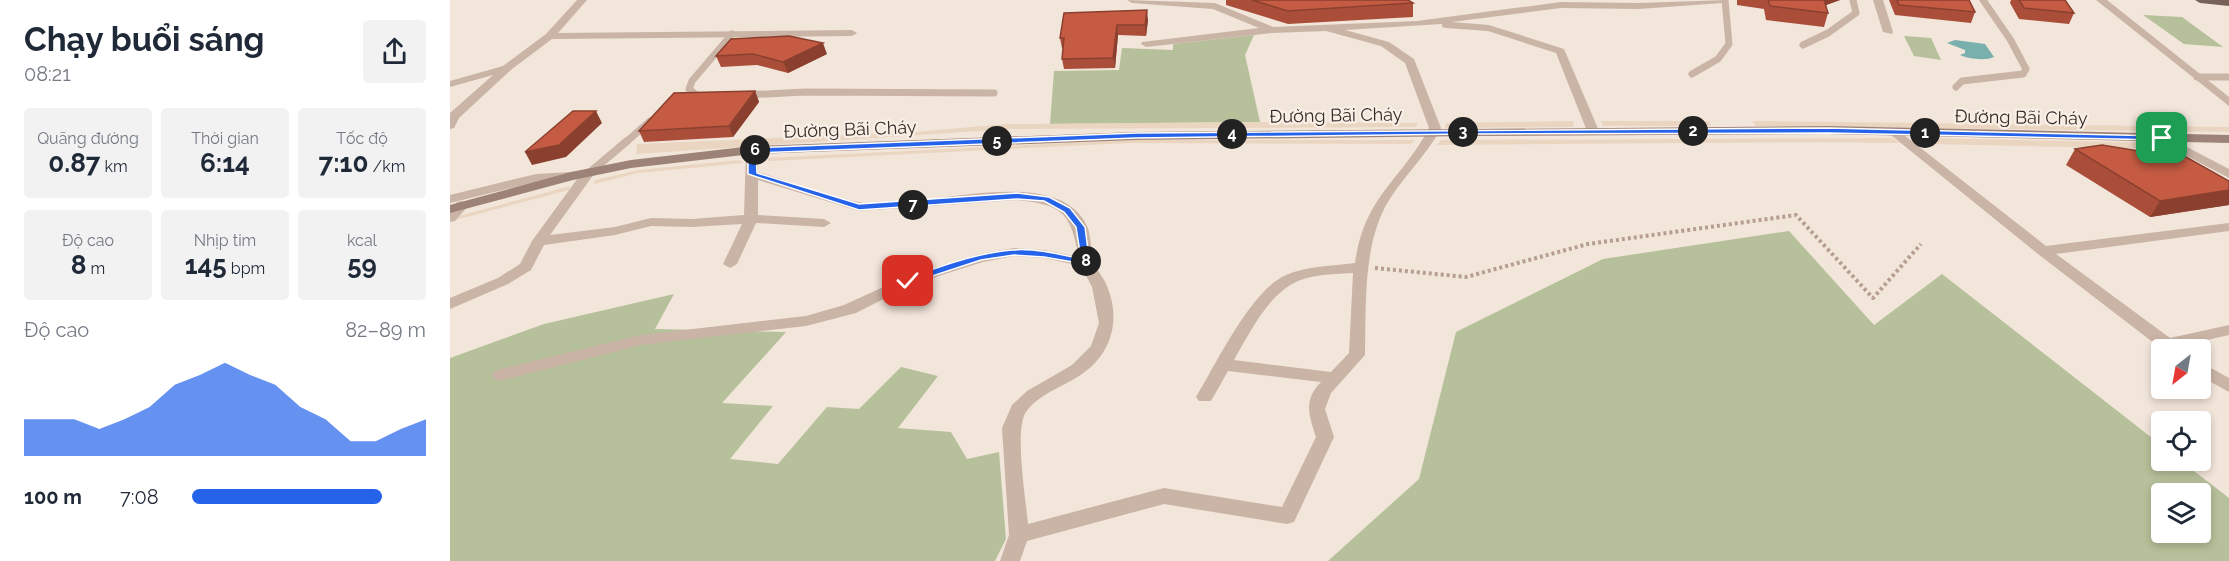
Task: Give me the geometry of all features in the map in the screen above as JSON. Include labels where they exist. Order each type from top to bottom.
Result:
[{"type":"main road","points":[[2200,0],[2229,3]]},
{"type":"main road","name":"Đường Bãi Cháy","points":[[571,177],[631,164],[752,150],[1125,136],[1593,131],[1895,132],[2229,139]]},
{"type":"street","points":[[450,125],[454,116],[508,67],[550,36],[582,0]]},
{"type":"street","points":[[1132,0],[1215,6],[1272,30]]},
{"type":"street","points":[[1417,24],[1562,5],[1640,6],[1723,0]]},
{"type":"street","points":[[1878,0],[1888,32]]},
{"type":"street","points":[[2101,0],[2229,103]]},
{"type":"street","points":[[1146,44],[1272,30],[1323,27],[1417,24],[1489,28],[1560,51],[1593,131]]},
{"type":"street","points":[[1019,535],[1164,496],[1287,516],[1325,437],[1316,409],[1323,390],[1358,355],[1358,300],[1370,223],[1405,169],[1429,140],[1434,126],[1410,61],[1385,44],[1323,27]]},
{"type":"street","points":[[550,36],[852,33]]},
{"type":"street","points":[[450,84],[508,67]]},
{"type":"street","points":[[1895,132],[2043,251],[2162,339]]},
{"type":"street","points":[[2162,138],[2229,174]]},
{"type":"street","points":[[730,264],[751,219],[752,150]]},
{"type":"street","points":[[450,304],[503,281],[526,267],[539,241],[588,174]]},
{"type":"street","points":[[752,174],[859,207],[1017,196],[1046,199],[1067,210],[1080,227],[1087,263],[1100,287],[1107,323],[1098,348],[1078,369],[1033,395],[1018,409],[1011,428],[1019,535],[1011,561]]},
{"type":"street","points":[[450,218],[454,204],[536,178],[571,177]]},
{"type":"street","points":[[539,241],[615,231],[651,222],[692,223],[751,219],[824,223]]},
{"type":"street","points":[[2043,251],[2229,227]]},
{"type":"street","points":[[500,375],[641,340],[806,321],[850,309],[908,281],[980,258],[1014,252],[1044,254],[1087,263]]},
{"type":"street","points":[[1205,397],[1260,307],[1278,286],[1300,275],[1363,267]]},
{"type":"street","points":[[2196,339],[2229,330]]},
{"type":"street","points":[[1225,365],[1336,378]]},
{"type":"street","points":[[2211,375],[2229,386]]},
{"type":"lane","points":[[1692,74],[1718,59],[1729,44],[1723,0]]},
{"type":"lane","points":[[1803,45],[1828,33],[1856,13],[1853,0]]},
{"type":"lane","points":[[1956,87],[1962,81],[2024,74],[2026,69],[2010,39],[1983,0]]},
{"type":"lane","points":[[681,96],[732,34]]},
{"type":"lane","points":[[2197,77],[2229,77]]},
{"type":"lane","points":[[689,89],[696,95],[713,97]]},
{"type":"lane","points":[[736,96],[805,92],[994,93]]},
{"type":"lane","points":[[588,174],[655,117]]},
{"type":"path","points":[[1363,267],[1466,277],[1587,244],[1796,215],[1874,298],[1921,244]]},
{"type":"green space","points":[[2143,15],[2182,17],[2223,47],[2184,44]]},
{"type":"green space","points":[[1254,35],[1245,55],[1260,122],[1050,124],[1054,71],[1119,70],[1122,48],[1173,50],[1173,44]]},
{"type":"green space","points":[[1904,36],[1931,38],[1941,60],[1914,56]]},
{"type":"green space","points":[[1789,231],[1874,325],[1942,274],[2151,437],[2151,471],[2194,471],[2210,483],[2151,483],[2151,543],[2211,543],[2211,484],[2229,498],[2229,561],[1328,561],[1419,479],[1456,332],[1603,259]]},
{"type":"green space","points":[[674,294],[655,329],[786,332],[722,403],[773,406],[730,459],[778,464],[827,407],[859,409],[901,367],[938,376],[898,428],[951,432],[967,459],[999,452],[1006,539],[995,561],[450,561],[450,358],[544,324]]},
{"type":"shaded area","points":[[1573,121],[1574,127],[1445,128],[1446,123]]},
{"type":"shaded area","points":[[1601,121],[1709,121],[1711,126],[1603,126]]},
{"type":"shaded area","points":[[1752,121],[2229,127],[2229,132],[1756,126]]},
{"type":"shaded area","points":[[1418,123],[1416,127],[1009,129],[636,154],[637,144],[915,132],[1006,124]]},
{"type":"shaded area","points":[[1892,138],[1900,143],[1437,145],[1441,140]]},
{"type":"shaded area","points":[[1922,138],[2163,143],[2170,149],[1929,144]]},
{"type":"shaded area","points":[[1129,140],[1414,140],[1411,144],[1128,143],[769,161],[766,158]]},
{"type":"shaded area","points":[[739,160],[743,163],[638,173],[594,184],[595,180],[639,170]]},
{"type":"shaded area","points":[[570,186],[569,190],[451,221],[455,217]]},
{"type":"water","points":[[1955,40],[1985,44],[1994,57],[1977,59],[1960,55],[1965,53],[1965,50],[1947,43]]},
{"type":"building","points":[[1252,0],[1408,0],[1413,3],[1288,11]]},
{"type":"building","points":[[1768,0],[1824,0],[1828,13],[1770,6]]},
{"type":"building","points":[[1897,0],[1969,0],[1975,12],[1899,5]]},
{"type":"building","points":[[2019,0],[2065,0],[2074,13],[2024,8]]},
{"type":"building","points":[[1147,10],[1145,25],[1117,25],[1113,58],[1062,59],[1064,38],[1060,38],[1064,13]]},
{"type":"building","points":[[789,36],[823,43],[783,62],[753,54],[716,56],[731,39]]},
{"type":"building","points":[[755,91],[729,126],[639,131],[674,93]]},
{"type":"building","points":[[573,111],[596,111],[559,145],[525,152]]},
{"type":"building","points":[[2102,145],[2139,151],[2179,153],[2229,181],[2229,190],[2160,201],[2075,149]]},
{"type":"route","points":[[908,281],[980,258],[1014,252],[1044,254],[1087,263],[1080,227],[1067,210],[1046,199],[1017,196],[859,207],[752,174],[752,150],[1136,136],[1470,132],[1828,130],[2162,138]]}]
